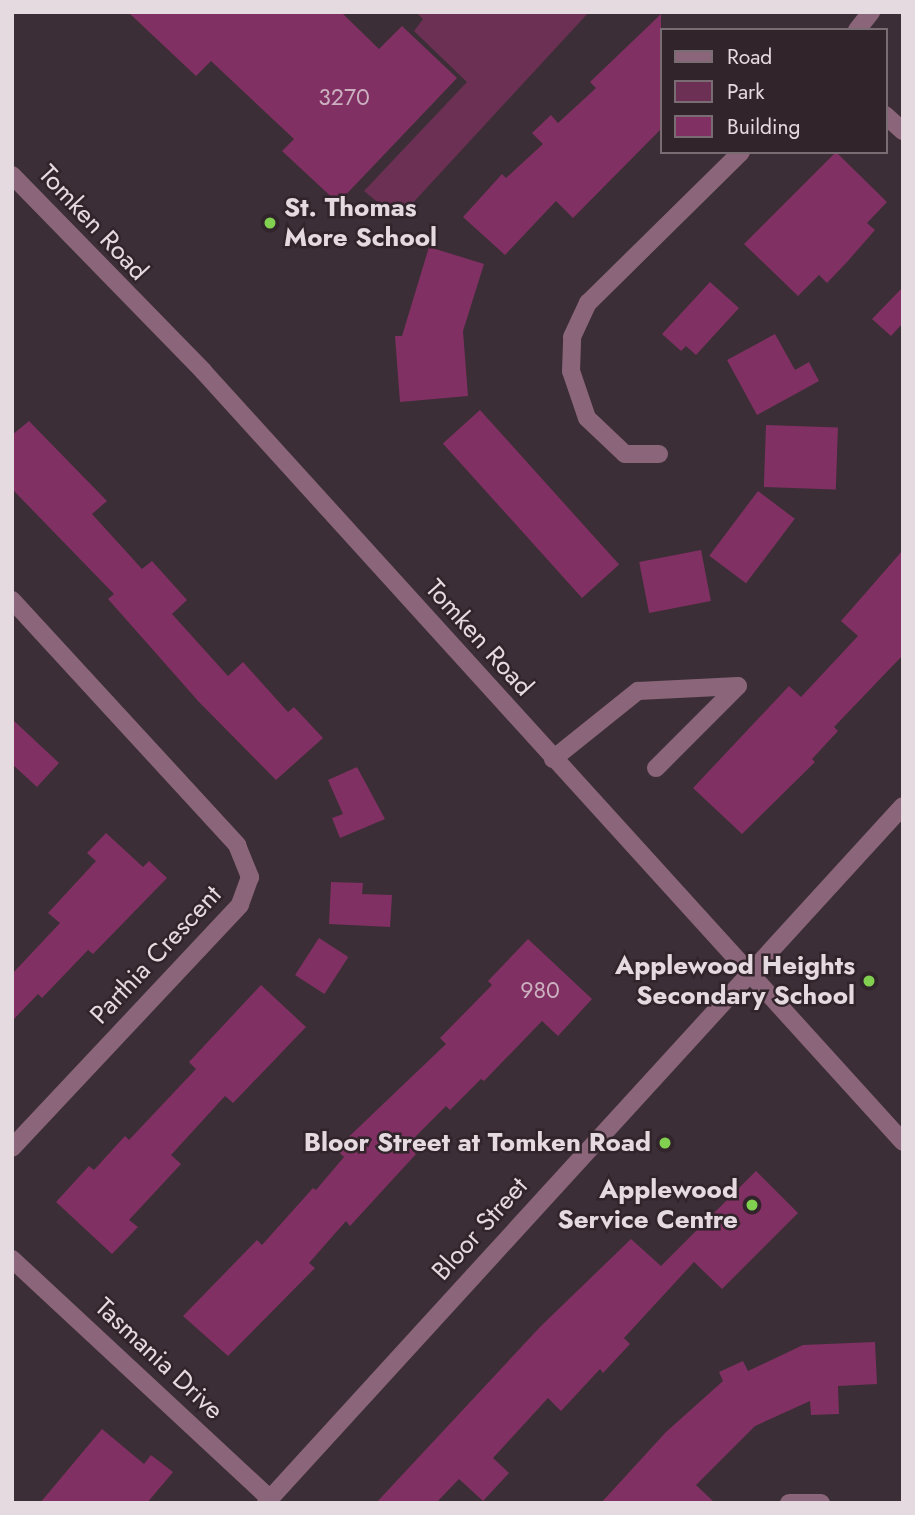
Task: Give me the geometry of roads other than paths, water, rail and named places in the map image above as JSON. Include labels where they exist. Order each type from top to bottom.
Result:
[{"type":"street","points":[[859,28],[871,12]]},
{"type":"street","points":[[887,118],[903,131]]},
{"type":"street","points":[[659,454],[625,454],[587,418],[571,371],[572,337],[589,303],[739,154]]},
{"type":"street","name":"Tomken Road","points":[[12,175],[203,371],[903,1142]]},
{"type":"street","name":"Parthia Crescent","points":[[12,600],[237,845],[250,877],[240,905],[12,1148]]},
{"type":"street","points":[[553,759],[638,691],[738,686],[656,768]]},
{"type":"street","name":"Bloor Street","points":[[268,1501],[903,806]]},
{"type":"street","name":"Tasmania Drive","points":[[12,1259],[268,1501]]},
{"type":"street","points":[[789,1503],[821,1503]]},
{"type":"place","name":"St. Thomas More School","points":[[270,223]]},
{"type":"place","name":"Applewood Heights Secondary School","points":[[869,981]]},
{"type":"place","name":"Bloor Street at Tomken Road","points":[[665,1143]]},
{"type":"place","name":"Applewood Service Centre","points":[[752,1205]]}]
